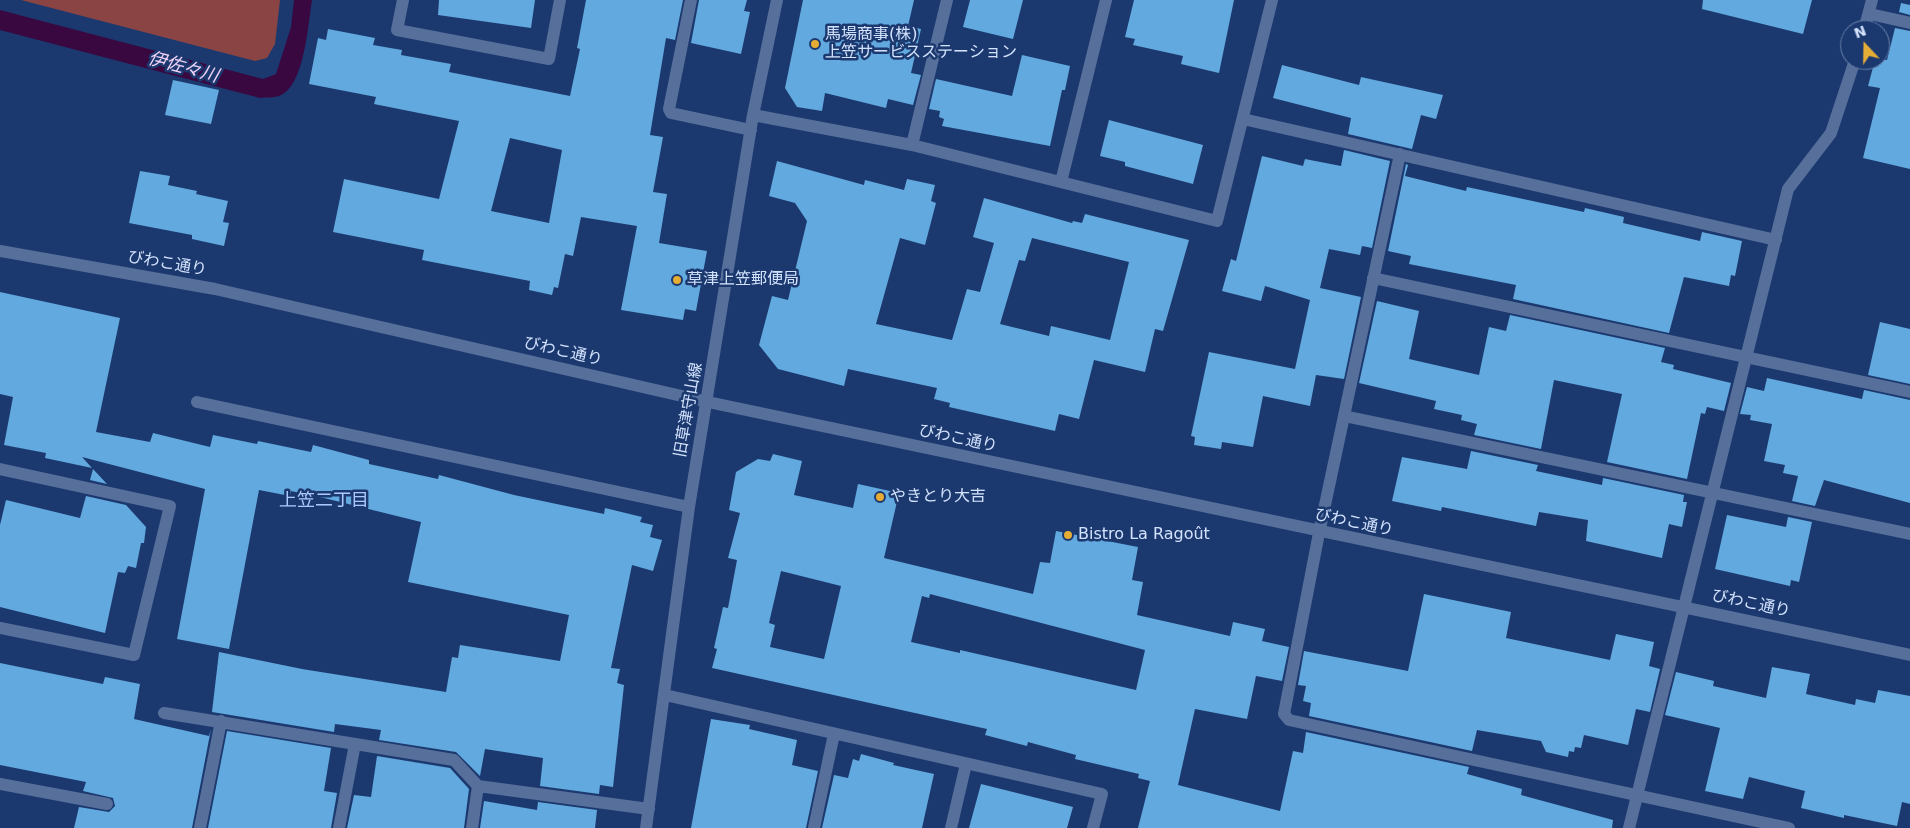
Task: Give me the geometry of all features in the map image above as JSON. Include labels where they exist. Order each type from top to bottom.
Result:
[{"type":"street","points":[[403,0],[397,30],[549,58],[560,0]]},
{"type":"street","points":[[691,0],[669,109],[671,114],[751,130]]},
{"type":"street","name":"旧草津守山線","points":[[646,828],[689,507],[708,402],[753,115],[777,0]]},
{"type":"street","points":[[912,145],[947,0]]},
{"type":"street","points":[[1061,182],[1106,0]]},
{"type":"street","points":[[753,115],[912,145],[1218,221],[1272,0]]},
{"type":"street","points":[[1868,20],[1872,0]]},
{"type":"street","points":[[1870,14],[1910,23]]},
{"type":"street","points":[[1630,828],[1788,189],[1831,133],[1852,70]]},
{"type":"street","points":[[1243,119],[1776,240]]},
{"type":"street","points":[[1400,154],[1344,416],[1284,714],[1289,720],[1789,828]]},
{"type":"street","name":"びわこ通り","points":[[0,250],[215,289],[708,402],[1910,655]]},
{"type":"street","points":[[1373,278],[1747,359],[1910,392]]},
{"type":"street","points":[[197,402],[689,507]]},
{"type":"street","points":[[1344,416],[1910,534]]},
{"type":"street","points":[[0,469],[170,506],[134,655],[0,628]]},
{"type":"street","points":[[665,694],[1102,794],[1093,828]]},
{"type":"street","points":[[164,712],[454,760],[478,786],[648,809]]},
{"type":"street","points":[[200,828],[221,721]]},
{"type":"street","points":[[814,828],[834,734]]},
{"type":"street","points":[[340,828],[355,744]]},
{"type":"street","points":[[951,828],[966,764]]},
{"type":"street","points":[[0,784],[107,804]]},
{"type":"street","points":[[472,828],[478,786]]},
{"type":"shaded area","points":[[21,0],[280,0],[275,44],[267,58],[255,61]]},
{"type":"water","name":"伊佐々川","points":[[294,0],[312,0],[307,38],[300,68],[295,80],[288,90],[275,97],[260,98],[0,30],[0,10],[263,79],[276,74],[291,27]]},
{"type":"building","points":[[439,0],[535,0],[531,28],[438,15]]},
{"type":"building","points":[[586,0],[683,0],[675,40],[666,38],[650,135],[663,137],[653,192],[667,194],[659,243],[707,251],[696,311],[685,309],[683,320],[621,310],[637,226],[581,217],[573,256],[565,254],[558,288],[554,287],[552,295],[529,290],[530,281],[422,260],[424,250],[333,232],[344,179],[439,199],[459,121],[374,104],[376,97],[309,84],[318,38],[326,40],[328,29],[375,38],[373,45],[402,50],[401,55],[451,64],[449,72],[570,96],[580,49],[577,48]],"holes":[[[510,138],[562,150],[549,223],[491,211]]]},
{"type":"building","points":[[699,0],[747,0],[744,11],[750,12],[741,54],[691,43]]},
{"type":"building","points":[[803,0],[914,0],[908,26],[921,29],[911,73],[921,75],[913,105],[888,99],[886,108],[825,93],[822,111],[797,107],[785,88]]},
{"type":"building","points":[[970,0],[1023,0],[1013,39],[963,27]]},
{"type":"building","points":[[1134,0],[1234,0],[1219,73],[1181,64],[1183,56],[1133,45],[1135,39],[1125,37]]},
{"type":"building","points":[[1703,0],[1812,0],[1803,34],[1702,9]]},
{"type":"building","points":[[1901,3],[1910,5],[1910,15],[1899,12]]},
{"type":"building","points":[[1895,28],[1910,31],[1910,169],[1863,158],[1880,88],[1868,86],[1872,70],[1890,70],[1890,48]]},
{"type":"building","points":[[1022,55],[1070,66],[1065,90],[1062,90],[1050,146],[942,126],[944,119],[939,117],[940,111],[929,109],[936,79],[1012,96]]},
{"type":"building","points":[[1282,65],[1359,85],[1361,77],[1443,95],[1436,119],[1421,115],[1412,149],[1348,134],[1351,118],[1273,98]]},
{"type":"building","points":[[173,80],[219,90],[211,124],[165,115]]},
{"type":"building","points":[[1109,120],[1203,145],[1193,184],[1125,166],[1125,162],[1100,156]]},
{"type":"building","points":[[1344,150],[1390,161],[1372,248],[1362,246],[1360,255],[1329,249],[1320,288],[1361,297],[1344,379],[1316,375],[1310,406],[1263,396],[1253,447],[1222,442],[1221,449],[1194,445],[1195,437],[1191,436],[1209,352],[1295,369],[1310,300],[1265,286],[1261,301],[1222,291],[1231,259],[1236,261],[1262,156],[1303,166],[1305,159],[1341,166]]},
{"type":"building","points":[[777,161],[864,185],[865,180],[904,190],[907,179],[935,185],[931,201],[936,203],[925,245],[900,238],[876,324],[952,340],[967,289],[980,292],[994,243],[973,237],[984,198],[1072,223],[1073,221],[1082,223],[1085,214],[1189,240],[1163,331],[1155,329],[1145,372],[1094,360],[1079,419],[1059,414],[1055,431],[949,407],[950,403],[934,399],[937,388],[848,369],[844,386],[778,369],[759,345],[772,296],[788,300],[807,221],[795,203],[769,196]],"holes":[[[1032,238],[1129,262],[1110,340],[1051,326],[1049,336],[1000,324],[1019,260],[1025,261]]]},
{"type":"building","points":[[1406,164],[1408,165],[1405,176],[1466,191],[1467,187],[1584,212],[1585,208],[1624,217],[1623,223],[1700,241],[1702,232],[1742,241],[1735,276],[1731,275],[1729,286],[1684,277],[1669,333],[1513,299],[1516,285],[1409,264],[1411,256],[1388,251]]},
{"type":"building","points":[[140,171],[170,176],[168,185],[197,191],[196,194],[228,201],[223,222],[229,223],[224,246],[192,239],[192,235],[129,223]]},
{"type":"building","points":[[0,292],[120,318],[96,432],[150,442],[153,433],[210,447],[213,435],[257,444],[258,441],[311,452],[313,445],[369,460],[369,464],[438,479],[439,475],[514,495],[604,514],[605,508],[642,517],[640,522],[653,525],[650,537],[662,540],[653,571],[632,565],[611,668],[620,669],[617,683],[624,685],[613,787],[600,785],[599,794],[540,786],[543,758],[485,749],[480,776],[456,752],[379,740],[381,730],[335,724],[334,732],[212,712],[219,652],[302,669],[446,692],[452,657],[458,658],[460,645],[560,661],[569,615],[408,582],[421,522],[291,491],[290,496],[259,490],[229,649],[177,639],[205,489],[82,457],[92,468],[45,458],[46,453],[4,445],[13,397],[0,394]]},
{"type":"building","points":[[1377,301],[1419,311],[1409,359],[1479,375],[1489,327],[1506,331],[1510,315],[1665,348],[1661,362],[1674,365],[1673,369],[1731,383],[1724,411],[1707,407],[1705,414],[1701,413],[1687,479],[1607,462],[1622,394],[1554,380],[1541,449],[1474,435],[1477,424],[1461,420],[1462,415],[1434,409],[1436,401],[1359,383]]},
{"type":"building","points":[[1880,322],[1910,329],[1910,384],[1868,375]]},
{"type":"building","points":[[1767,378],[1862,399],[1864,390],[1910,400],[1910,503],[1824,480],[1815,506],[1792,501],[1798,476],[1783,473],[1785,465],[1764,461],[1772,424],[1750,420],[1751,415],[1740,414],[1747,387],[1764,391]]},
{"type":"building","points":[[1471,451],[1538,465],[1536,471],[1602,485],[1603,478],[1684,495],[1683,502],[1687,502],[1682,527],[1669,524],[1662,558],[1586,541],[1588,520],[1539,512],[1536,526],[1442,507],[1441,511],[1392,501],[1402,457],[1467,469]]},
{"type":"building","points":[[773,454],[802,461],[794,495],[853,508],[858,484],[899,493],[884,558],[1033,594],[1040,562],[1050,563],[1056,531],[1138,547],[1132,580],[1143,582],[1137,615],[1230,636],[1233,622],[1265,629],[1262,641],[1289,647],[1282,681],[1256,676],[1247,719],[1195,709],[1178,785],[1280,811],[1293,751],[1303,753],[1306,732],[1469,767],[1467,774],[1522,789],[1521,795],[1613,820],[1612,828],[1138,828],[1150,781],[1138,778],[1139,774],[1075,759],[1076,755],[1028,742],[1027,746],[985,735],[987,729],[712,668],[717,649],[714,648],[723,607],[728,608],[737,560],[728,558],[740,513],[729,510],[736,472],[758,459],[770,461]],"holes":[[[781,571],[841,586],[824,659],[770,647],[775,625],[769,623]],[[930,594],[1145,650],[1136,690],[960,650],[960,653],[911,642],[922,596],[929,598]]]},
{"type":"building","points":[[93,469],[107,484],[90,480]]},
{"type":"building","points":[[86,496],[126,505],[146,527],[144,543],[141,543],[136,568],[128,566],[125,573],[118,572],[105,633],[0,607],[0,525],[6,500],[80,518]]},
{"type":"building","points":[[1727,515],[1786,527],[1788,517],[1812,522],[1799,582],[1791,580],[1790,586],[1715,569]]},
{"type":"building","points":[[1424,594],[1511,612],[1506,638],[1610,660],[1616,634],[1654,642],[1649,666],[1660,669],[1650,712],[1636,709],[1628,745],[1584,735],[1581,748],[1575,747],[1574,752],[1569,751],[1568,757],[1546,752],[1541,741],[1477,730],[1472,751],[1309,716],[1311,703],[1303,701],[1306,686],[1298,685],[1304,651],[1408,671]]},
{"type":"building","points":[[0,663],[103,684],[105,677],[140,684],[134,719],[209,736],[211,729],[192,828],[74,828],[79,807],[109,812],[115,806],[113,798],[83,791],[86,782],[0,765]]},
{"type":"building","points":[[1772,667],[1810,674],[1806,694],[1855,705],[1856,699],[1875,703],[1878,690],[1910,696],[1910,804],[1902,802],[1897,826],[1844,815],[1844,818],[1801,808],[1805,791],[1749,777],[1743,799],[1705,791],[1720,728],[1665,715],[1676,672],[1714,681],[1713,686],[1766,698]]},
{"type":"building","points":[[711,719],[750,725],[749,729],[797,740],[792,765],[818,771],[806,828],[691,828]]},
{"type":"building","points":[[227,731],[331,748],[324,791],[337,793],[331,828],[208,828]]},
{"type":"building","points":[[861,754],[894,763],[893,765],[934,774],[922,828],[822,828],[834,775],[848,778],[853,759],[859,761]]},
{"type":"building","points":[[377,756],[450,768],[469,789],[464,828],[347,828],[354,795],[371,797]]},
{"type":"building","points":[[981,784],[1073,807],[1067,828],[969,828]]},
{"type":"building","points":[[484,801],[537,810],[538,802],[597,810],[595,828],[480,828]]},
{"type":"place","name":"馬場商事(株) 上笠サービスステーション","points":[[815,44]]},
{"type":"place","name":"草津上笠郵便局","points":[[677,280]]},
{"type":"place","name":"やきとり大吉","points":[[880,497]]},
{"type":"place","name":"Bistro La Ragoût","points":[[1068,535]]},
{"type":"district","name":"上笠二丁目","points":[[324,501]]}]
